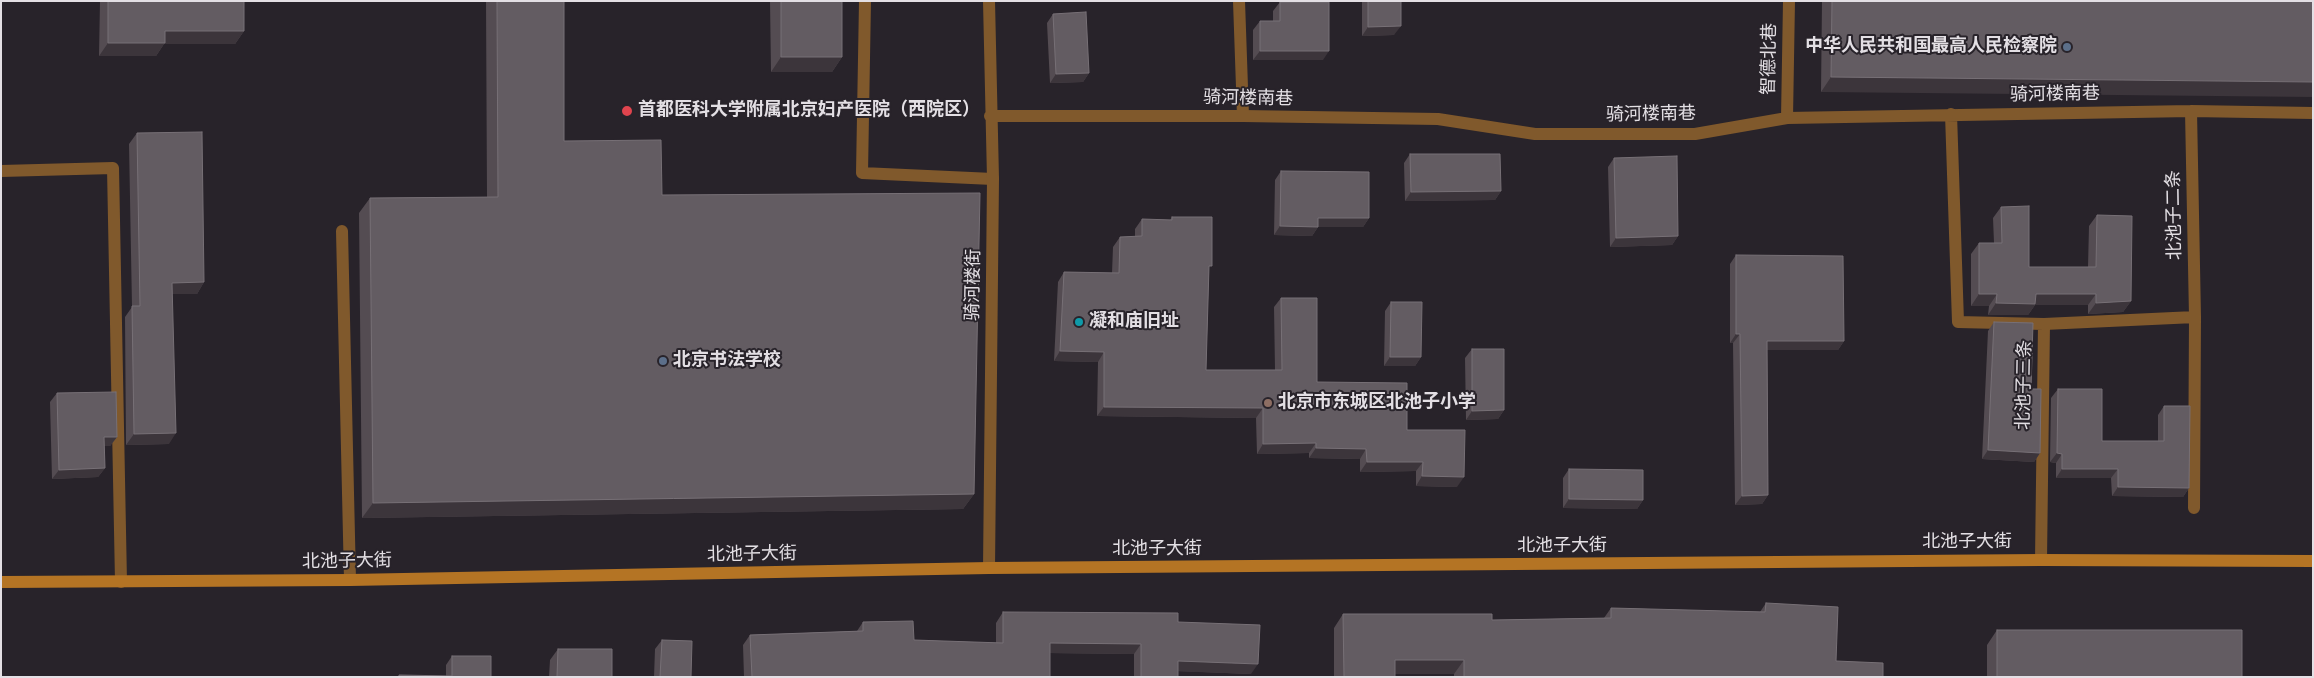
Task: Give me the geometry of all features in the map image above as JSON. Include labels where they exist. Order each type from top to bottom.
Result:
[{"type":"street","points":[[865,1],[862,173],[993,179]]},
{"type":"street","name":"骑河楼街","points":[[989,1],[990,116],[993,179],[989,568]]},
{"type":"street","points":[[1239,1],[1243,116]]},
{"type":"street","name":"智德北巷","points":[[1787,118],[1789,1]]},
{"type":"street","name":"北池子二条","points":[[2191,112],[2195,318],[2194,508]]},
{"type":"street","name":"骑河楼南巷","points":[[990,116],[1243,116],[1438,119],[1534,134],[1695,134],[1787,118],[1951,114],[2313,113]]},
{"type":"street","name":"北池子三条","points":[[1951,114],[1958,322],[2044,324],[2040,560]]},
{"type":"street","points":[[1,171],[113,168],[121,582]]},
{"type":"street","points":[[342,231],[350,580]]},
{"type":"street","points":[[2044,324],[2195,318]]},
{"type":"street","name":"北池子大街","points":[[1,582],[350,580],[989,568],[2040,560],[2313,561]]},
{"type":"building","points":[[108,1],[244,1],[244,31],[165,31],[165,43],[108,43]]},
{"type":"building","name":"北京书法学校","points":[[497,1],[564,1],[564,141],[661,140],[662,195],[980,193],[974,494],[373,503],[370,198],[498,197]]},
{"type":"building","points":[[781,1],[842,1],[842,57],[781,57]]},
{"type":"building","points":[[1368,1],[1401,1],[1401,26],[1368,27]]},
{"type":"building","name":"中华人民共和国最高人民检察院","points":[[1832,1],[2313,1],[2313,82],[1831,77]]},
{"type":"building","points":[[1280,2],[1329,2],[1329,51],[1260,51],[1260,21],[1280,21]]},
{"type":"building","points":[[1086,12],[1089,73],[1056,74],[1053,14]]},
{"type":"building","points":[[202,132],[204,282],[172,283],[176,433],[134,434],[132,306],[140,306],[137,133]]},
{"type":"building","points":[[1410,154],[1500,154],[1501,191],[1411,192]]},
{"type":"building","points":[[1677,156],[1678,236],[1616,238],[1614,158]]},
{"type":"building","points":[[1281,171],[1369,172],[1369,218],[1318,218],[1318,227],[1280,226]]},
{"type":"building","points":[[2029,206],[2029,267],[2096,267],[2097,215],[2132,216],[2131,301],[2096,303],[2096,294],[2036,294],[2035,304],[1996,303],[1997,294],[1979,294],[1979,243],[2002,243],[2001,207]]},
{"type":"building","points":[[1172,217],[1212,217],[1212,266],[1209,266],[1206,370],[1282,370],[1281,298],[1317,298],[1317,382],[1407,383],[1407,430],[1465,430],[1464,477],[1422,476],[1423,462],[1367,462],[1366,449],[1316,448],[1316,443],[1263,444],[1263,408],[1104,407],[1104,352],[1060,351],[1064,272],[1119,273],[1120,237],[1142,236],[1142,219],[1172,220]]},
{"type":"building","points":[[1736,255],[1843,256],[1844,341],[1767,341],[1768,495],[1742,496],[1740,334],[1736,334]]},
{"type":"building","points":[[1391,302],[1422,302],[1421,357],[1390,357]]},
{"type":"building","points":[[1994,322],[2033,323],[2031,389],[2041,389],[2040,453],[1988,450]]},
{"type":"building","points":[[1472,349],[1504,349],[1504,410],[1472,411]]},
{"type":"building","points":[[2058,389],[2102,389],[2102,441],[2164,441],[2164,406],[2190,406],[2189,488],[2118,487],[2118,469],[2062,469],[2062,454],[2057,453]]},
{"type":"building","points":[[116,392],[117,437],[104,437],[105,468],[59,470],[57,393]]},
{"type":"building","points":[[1569,469],[1643,470],[1643,500],[1569,499]]},
{"type":"building","points":[[1766,603],[1838,607],[1836,661],[1883,663],[1883,677],[1464,677],[1464,660],[1395,660],[1395,677],[1344,677],[1343,614],[1492,614],[1492,620],[1611,618],[1611,608],[1765,612]]},
{"type":"building","points":[[1003,612],[1178,613],[1178,622],[1260,625],[1258,664],[1178,661],[1178,677],[1141,677],[1141,644],[1050,643],[1050,677],[752,677],[750,635],[863,631],[863,622],[913,621],[914,640],[1003,643]]},
{"type":"building","points":[[1997,630],[2242,630],[2242,677],[1997,677]]},
{"type":"building","points":[[662,640],[692,641],[691,677],[660,677]]},
{"type":"building","points":[[558,649],[612,649],[612,677],[557,677]]},
{"type":"building","points":[[452,656],[491,656],[491,677],[399,677],[399,675],[452,676]]},
{"type":"place","name":"中华人民共和国最高人民检察院","points":[[2067,47]]},
{"type":"place","name":"首都医科大学附属北京妇产医院（西院区）","points":[[627,111]]},
{"type":"place","name":"凝和庙旧址","points":[[1079,322]]},
{"type":"place","name":"北京书法学校","points":[[663,361]]},
{"type":"place","name":"北京市东城区北池子小学","points":[[1268,403]]}]
